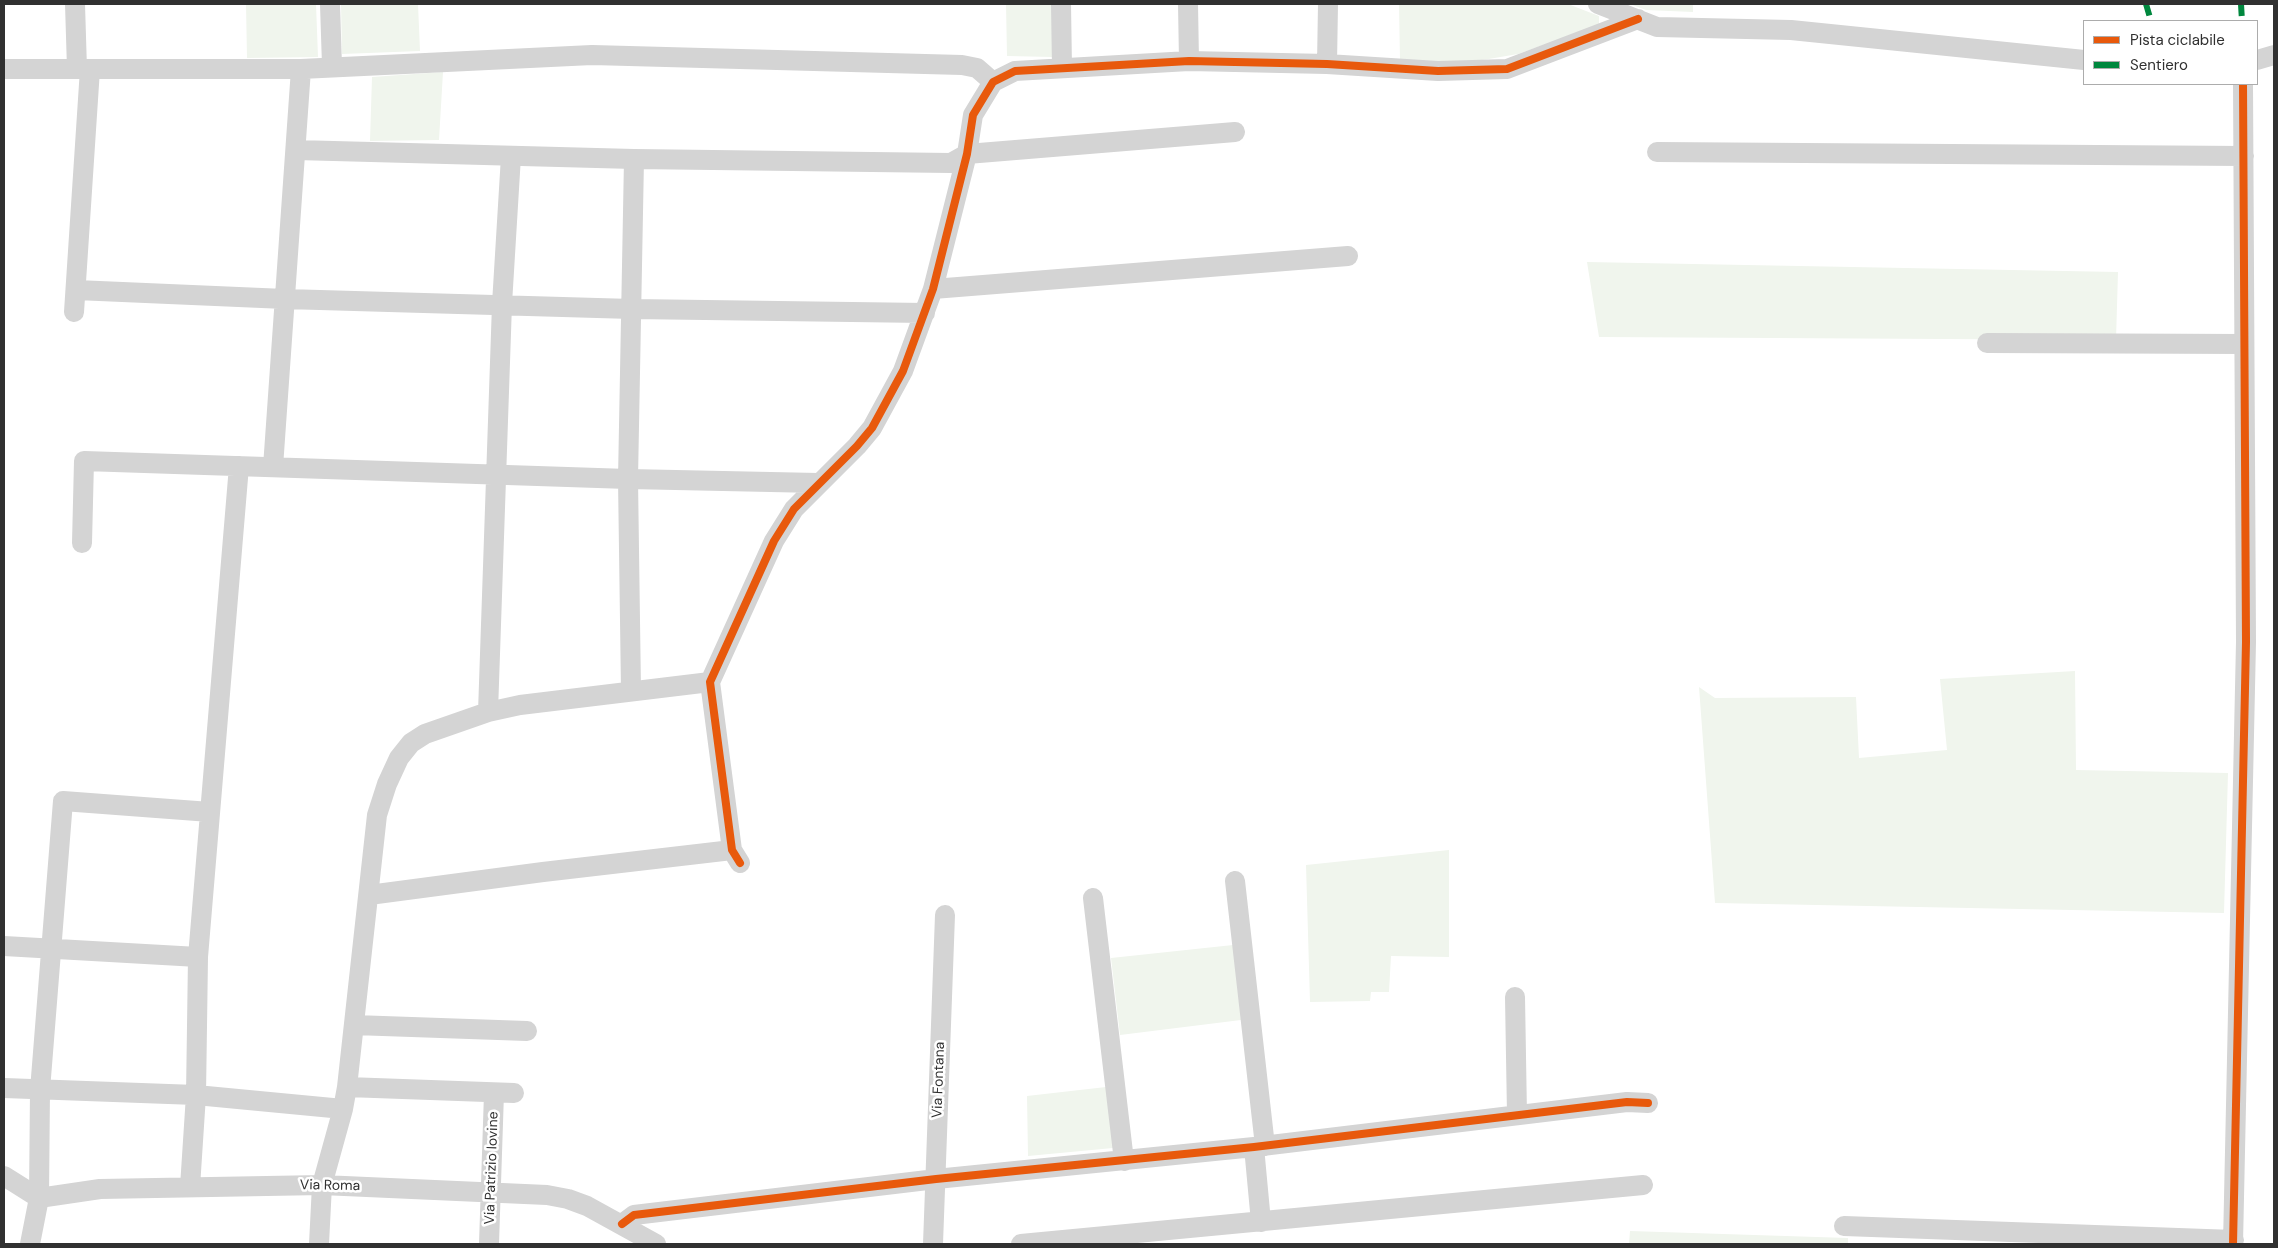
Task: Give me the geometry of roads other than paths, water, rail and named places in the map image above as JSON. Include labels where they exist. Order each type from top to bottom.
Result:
[{"type":"street","points":[[74,312],[83,69],[75,4]]},
{"type":"street","points":[[330,4],[332,66]]},
{"type":"street","points":[[1061,4],[1062,68]]},
{"type":"street","points":[[1188,4],[1189,61]]},
{"type":"street","points":[[1327,64],[1328,4]]},
{"type":"street","points":[[1598,4],[1657,26],[1791,30],[2083,60]]},
{"type":"street","points":[[369,895],[543,872],[736,856],[710,682],[774,541],[794,508],[857,446],[872,428],[903,371],[933,289],[967,154],[974,115],[993,82],[1015,72],[1189,61],[1327,64],[1438,72],[1507,69],[1638,19]]},
{"type":"street","points":[[2258,60],[2274,55]]},
{"type":"street","points":[[4,69],[301,69],[332,66],[592,56],[962,65],[977,68],[993,82]]},
{"type":"street","points":[[273,467],[301,69]]},
{"type":"street","points":[[1844,1226],[2234,1242],[2246,642],[2243,85]]},
{"type":"street","points":[[296,150],[634,159],[951,163],[967,154],[1235,132]]},
{"type":"street","points":[[1657,152],[2244,156]]},
{"type":"street","points":[[488,712],[502,304],[511,156]]},
{"type":"street","points":[[631,691],[628,479],[634,159]]},
{"type":"street","points":[[933,289],[1348,256]]},
{"type":"street","points":[[76,290],[285,299],[925,313]]},
{"type":"street","points":[[1987,343],[2244,344]]},
{"type":"street","points":[[82,542],[84,461],[628,479],[818,483]]},
{"type":"street","points":[[190,1187],[196,1095],[198,957],[239,466]]},
{"type":"street","points":[[319,1244],[322,1185],[344,1109],[347,1087],[377,815],[387,784],[399,758],[411,742],[425,734],[488,712],[520,705],[710,682]]},
{"type":"street","points":[[30,1244],[39,1198],[40,1090],[63,801],[210,812]]},
{"type":"street","points":[[1235,881],[1260,1146],[1261,1222]]},
{"type":"street","points":[[1093,898],[1124,1161]]},
{"type":"street","name":"Via Fontana","points":[[933,1244],[945,915]]},
{"type":"street","points":[[4,946],[198,957]]},
{"type":"street","points":[[1515,997],[1517,1115]]},
{"type":"street","points":[[354,1024],[527,1031]]},
{"type":"street","name":"Via Patrizio Iovine","points":[[347,1087],[504,1093],[491,1191],[489,1244]]},
{"type":"street","points":[[4,1088],[196,1095],[344,1109]]},
{"type":"street","points":[[622,1224],[634,1215],[936,1179],[1260,1146],[1627,1102],[1648,1103]]},
{"type":"street","points":[[4,1176],[39,1198]]},
{"type":"street","name":"Via Roma","points":[[39,1198],[100,1190],[322,1185],[491,1191],[547,1195],[568,1199],[622,1224],[656,1244]]},
{"type":"street","points":[[1021,1244],[1643,1185]]}]
